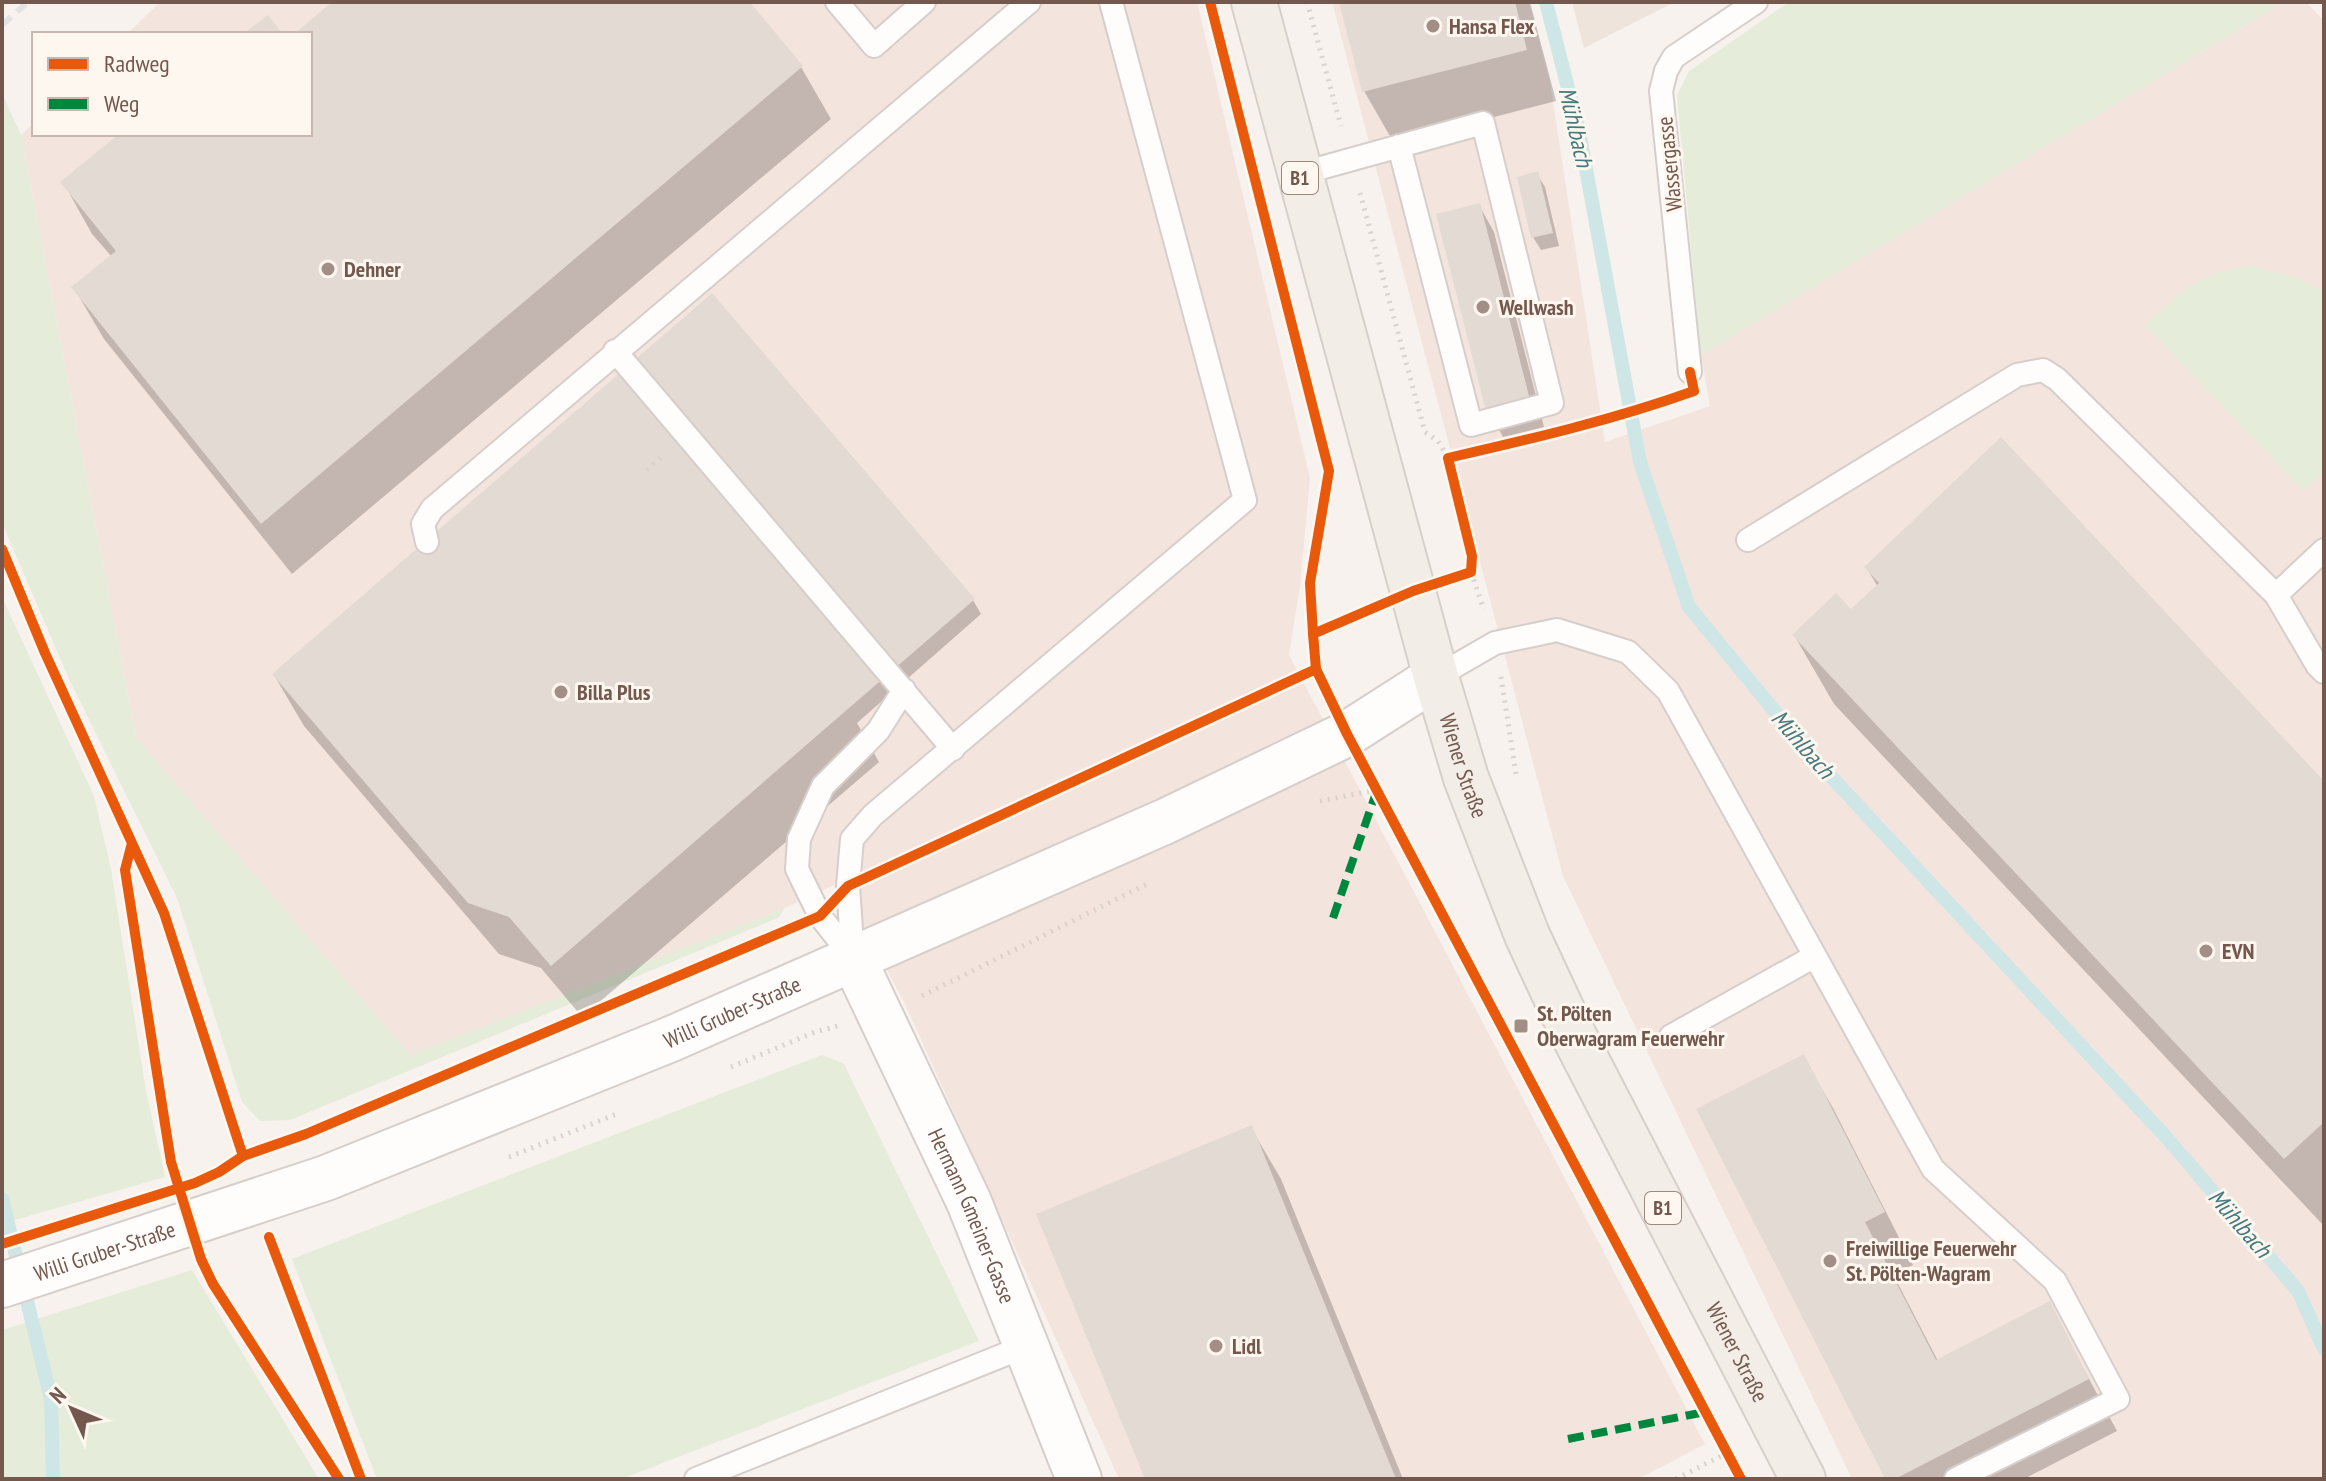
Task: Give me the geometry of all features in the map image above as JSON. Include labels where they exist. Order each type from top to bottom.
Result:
[{"type":"main road","name":"Wiener Straße","points":[[1254,2],[1466,778],[1534,949],[1582,1052],[1803,1479]]},
{"type":"street","name":"Willi Gruber-Straße","points":[[2,1285],[326,1178],[671,1039],[1166,821],[1347,734],[1436,677]]},
{"type":"street","name":"Hermann Gmeiner-Gasse","points":[[853,958],[969,1202],[1079,1479]]},
{"type":"lane","points":[[837,2],[874,46],[924,2]]},
{"type":"lane","points":[[853,958],[848,886],[852,839],[873,815],[1245,500],[1111,2]]},
{"type":"lane","name":"Wassergasse","points":[[1690,372],[1661,91],[1666,71],[1674,57],[1756,2]]},
{"type":"lane","points":[[427,542],[423,524],[432,509],[1020,5]]},
{"type":"lane","points":[[1299,174],[1350,159],[1483,123],[1552,403],[1471,425],[1399,146]]},
{"type":"lane","points":[[615,351],[953,749]]},
{"type":"lane","points":[[1748,540],[2017,375],[2043,370],[2057,379],[2276,595],[2324,672]]},
{"type":"lane","points":[[2276,595],[2324,550]]},
{"type":"lane","points":[[1436,677],[1495,643],[1557,630],[1628,652],[1668,691],[1933,1169],[2055,1281],[2118,1399],[1956,1479]]},
{"type":"lane","points":[[853,958],[820,916],[797,869],[799,839],[823,786],[878,731],[904,690]]},
{"type":"lane","points":[[1671,1036],[1815,956]]},
{"type":"lane","points":[[696,1479],[1026,1346]]},
{"type":"path","points":[[1307,2],[1425,432],[1438,441],[1448,458],[1451,472]]},
{"type":"path","points":[[1448,458],[1462,455]]},
{"type":"path","points":[[1472,556],[1471,572],[1495,643],[1517,775]]},
{"type":"path","points":[[1413,591],[1471,572]]},
{"type":"path","points":[[1347,734],[1384,804]]},
{"type":"path","points":[[1308,803],[1377,790]]},
{"type":"path","points":[[815,1032],[881,1017],[1153,880]]},
{"type":"path","points":[[1720,1439],[1734,1466]]},
{"type":"path","points":[[1676,1479],[1727,1453]]},
{"type":"shaded area","points":[[160,2],[1197,2],[1310,478],[1300,586],[1289,655],[1705,1444],[1638,1479],[1119,1479],[905,1004],[841,882],[785,908],[410,1055],[136,738],[21,135],[32,125],[32,136],[312,136],[312,32],[129,32]]},
{"type":"shaded area","points":[[1332,2],[1529,2],[1550,82],[1605,442],[1710,406],[1701,355],[2284,2],[2306,2],[2324,21],[2324,1479],[1852,1479],[1563,876]]},
{"type":"shaded area","points":[[1572,2],[1675,2],[1584,48]]},
{"type":"green space","points":[[1789,2],[2284,2],[1701,355],[1677,96],[1689,71]]},
{"type":"green space","points":[[2,93],[21,135],[136,738],[410,1055],[785,908],[778,918],[290,1120],[260,1121],[242,1102],[177,898],[69,679],[2,523]]},
{"type":"green space","points":[[2251,266],[2293,276],[2324,291],[2324,473],[2303,491],[2145,325],[2192,285],[2217,273]]},
{"type":"green space","points":[[2,597],[94,796],[111,869],[146,1091],[165,1177],[8,1222],[2,1198]]},
{"type":"green space","points":[[822,1055],[844,1064],[979,1341],[621,1479],[377,1479],[292,1259]]},
{"type":"green space","points":[[192,1270],[319,1479],[2,1479],[2,1330]]},
{"type":"building","name":"Dehner","points":[[332,2],[750,2],[803,66],[261,524],[71,287],[116,251],[60,182],[117,136],[312,136],[312,32],[296,32]]},
{"type":"building","name":"Hansa Flex","points":[[1339,2],[1515,2],[1527,50],[1362,92]]},
{"type":"building","points":[[268,15],[281,32],[246,32]]},
{"type":"building","points":[[1538,171],[1553,233],[1531,238],[1517,177]]},
{"type":"building","name":"Wellwash","points":[[1480,203],[1530,400],[1486,411],[1436,214]]},
{"type":"building","name":"Billa Plus","points":[[712,293],[975,599],[551,966],[509,917],[468,903],[272,674]]},
{"type":"building","name":"EVN","points":[[2001,437],[2324,781],[2324,1122],[2284,1159],[1792,635],[1836,593],[1851,609],[1879,583],[1864,567]]},
{"type":"building","name":"Freiwillige Feuerwehr St. Pölten-Wagram","points":[[1804,1054],[1885,1212],[1865,1222],[1936,1360],[2050,1301],[2089,1379],[1895,1479],[1885,1479],[1696,1109]]},
{"type":"building","name":"Lidl","points":[[1252,1125],[1396,1479],[1145,1479],[1036,1214]]},
{"type":"waterway","name":"Mühlbach","points":[[1546,2],[1579,131],[1640,462],[1689,607],[1811,755],[2165,1136],[2298,1291],[2324,1349]]},
{"type":"waterway","points":[[2,1199],[51,1399],[53,1479]]},
{"type":"railway","points":[[2,25],[28,2]]},
{"type":"marked path","points":[[1333,918],[1377,790]]},
{"type":"marked path","points":[[1568,1439],[1705,1412]]},
{"type":"cycle path","points":[[1210,2],[1329,471],[1310,583],[1316,669],[1347,734],[1741,1479]]},
{"type":"cycle path","points":[[1313,634],[1413,591],[1471,572],[1472,556],[1448,458],[1602,420],[1694,391],[1690,372]]},
{"type":"cycle path","points":[[2,549],[45,653],[164,913],[243,1156]]},
{"type":"cycle path","points":[[2,1244],[195,1183],[243,1156],[306,1134],[820,916],[848,886],[1316,669]]},
{"type":"cycle path","points":[[132,843],[125,870],[171,1162],[201,1259],[213,1284],[339,1479]]},
{"type":"cycle path","points":[[269,1237],[361,1479]]},
{"type":"place","name":"Hansa Flex","points":[[1433,26]]},
{"type":"place","name":"Dehner","points":[[328,269]]},
{"type":"place","name":"Wellwash","points":[[1483,307]]},
{"type":"place","name":"Billa Plus","points":[[561,692]]},
{"type":"place","name":"EVN","points":[[2206,951]]},
{"type":"place","name":"St. Pölten Oberwagram Feuerwehr","points":[[1521,1026]]},
{"type":"place","name":"Freiwillige Feuerwehr St. Pölten-Wagram","points":[[1830,1261]]},
{"type":"place","name":"Lidl","points":[[1216,1346]]}]
